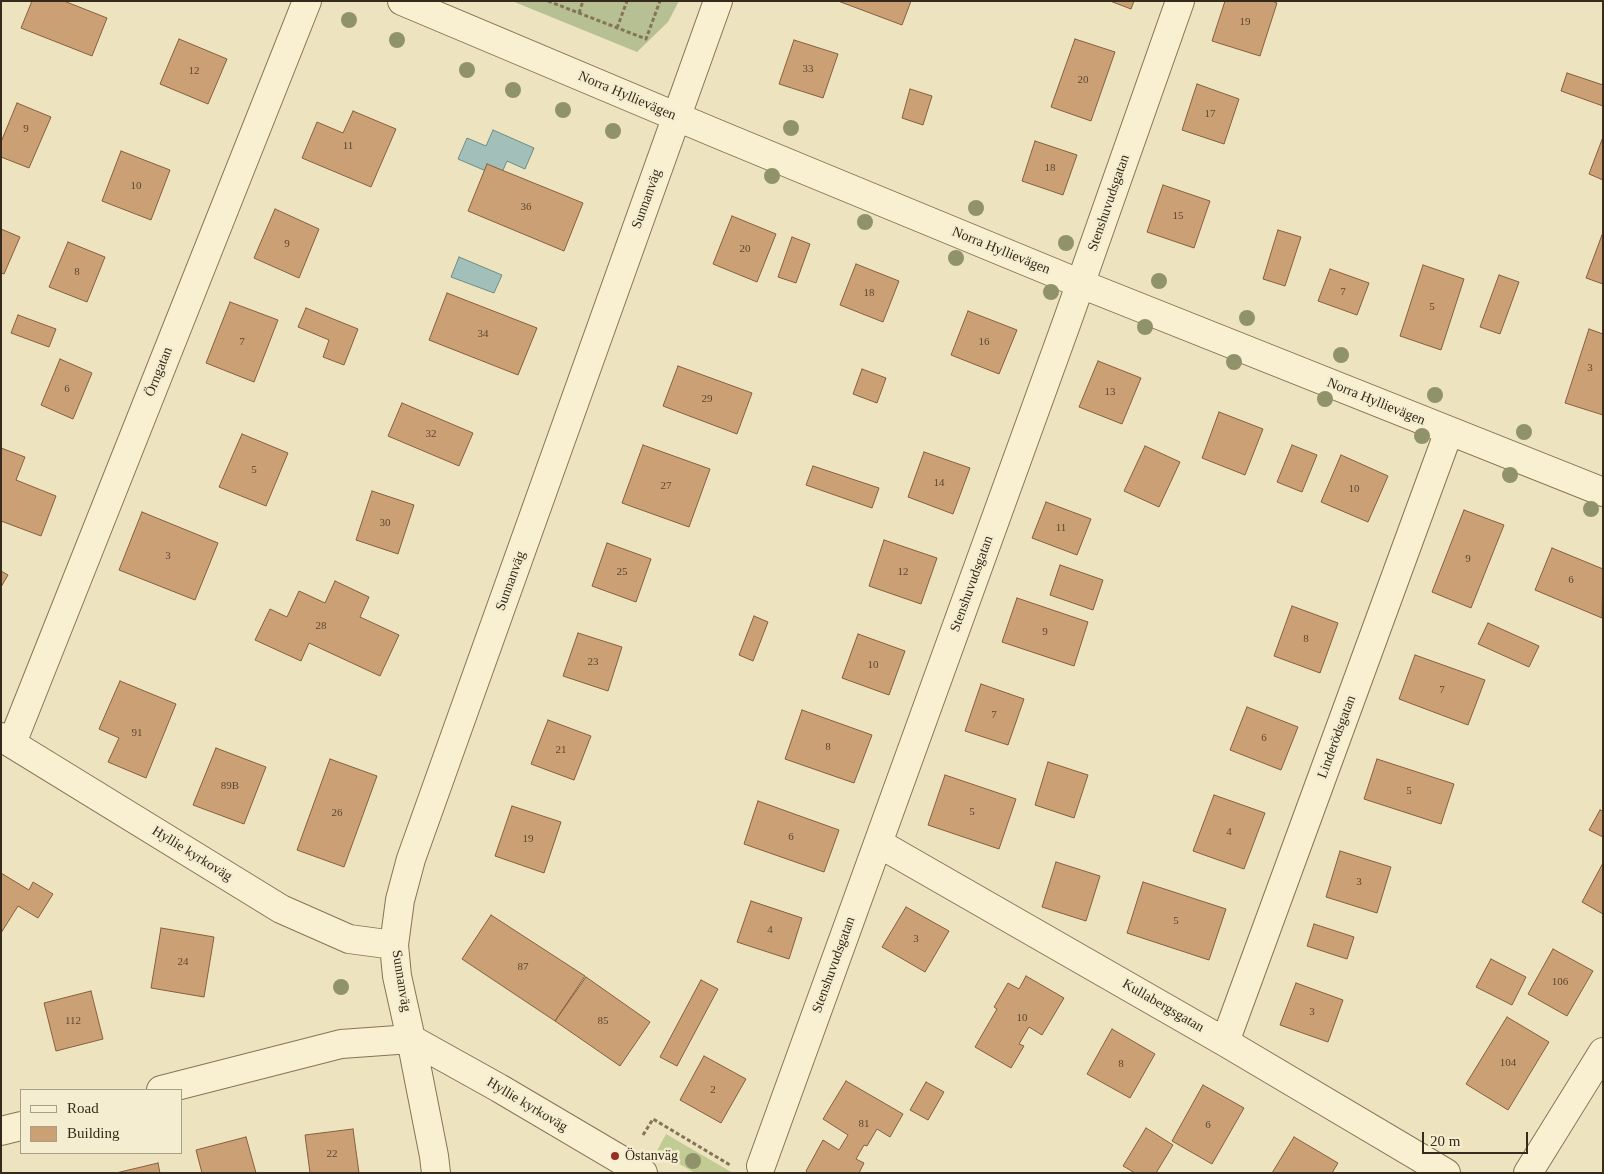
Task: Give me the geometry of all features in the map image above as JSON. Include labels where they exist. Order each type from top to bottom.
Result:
[{"type":"street","name":"Örngatan","points":[[7,740],[307,1]]},
{"type":"street","name":"Norra Hyllievägen","points":[[402,1],[1081,284],[1603,492]]},
{"type":"street","name":"Sunnanväg","points":[[436,1173],[397,976],[394,946],[400,900],[411,859],[718,1]]},
{"type":"street","name":"Stenshuvudsgatan","points":[[761,1166],[1081,284],[1180,1]]},
{"type":"street","name":"Linderödsgatan","points":[[1225,1042],[1449,431]]},
{"type":"street","name":"Hyllie kyrkoväg","points":[[7,740],[281,909],[350,938],[394,946]]},
{"type":"street","name":"Kullabergsgatan","points":[[878,843],[1225,1042],[1446,1173]]},
{"type":"street","name":"Hyllie kyrkoväg","points":[[411,1039],[499,1088],[642,1173]]},
{"type":"street","points":[[165,1089],[341,1044],[411,1039]]},
{"type":"street","points":[[1528,1173],[1603,1052]]},
{"type":"street","points":[[1,1131],[20,1126]]},
{"type":"path","points":[[548,1],[646,39],[660,1]]},
{"type":"path","points":[[579,13],[583,1]]},
{"type":"path","points":[[617,28],[627,1]]},
{"type":"path","points":[[642,1135],[652,1119],[734,1168]]},
{"type":"green space","points":[[512,1],[679,1],[668,22],[637,52]]},
{"type":"green space","points":[[666,1134],[733,1173],[695,1173],[657,1151]]},
{"type":"water","points":[[493,130],[534,148],[525,169],[507,161],[500,177],[458,159],[467,138],[486,146]]},
{"type":"water","points":[[459,257],[502,275],[494,293],[451,277]]},
{"type":"building","points":[[32,1],[64,1],[107,18],[92,56],[21,28]]},
{"type":"building","points":[[838,1],[911,1],[902,25]]},
{"type":"building","points":[[1110,1],[1134,1],[1131,9]]},
{"type":"building","points":[[1225,1],[1272,1],[1277,3],[1260,56],[1212,41]]},
{"type":"building","points":[[179,39],[227,59],[208,104],[160,84]]},
{"type":"building","points":[[1075,39],[1115,52],[1091,121],[1051,107]]},
{"type":"building","points":[[794,40],[838,54],[823,98],[779,84]]},
{"type":"building","points":[[1567,73],[1603,85],[1603,106],[1561,91]]},
{"type":"building","points":[[1197,84],[1239,99],[1224,144],[1182,130]]},
{"type":"building","points":[[910,89],[932,96],[923,125],[902,118]]},
{"type":"building","points":[[17,103],[51,117],[29,168],[1,157],[1,142]]},
{"type":"building","points":[[353,111],[396,129],[371,187],[302,158],[317,122],[343,133]]},
{"type":"building","points":[[1603,137],[1603,180],[1589,174]]},
{"type":"building","points":[[1035,141],[1077,155],[1063,195],[1022,181]]},
{"type":"building","points":[[121,151],[170,170],[151,220],[102,201]]},
{"type":"building","points":[[487,164],[583,203],[564,251],[468,211]]},
{"type":"building","points":[[1163,185],[1210,201],[1194,248],[1147,232]]},
{"type":"building","points":[[275,209],[319,229],[299,278],[254,258]]},
{"type":"building","points":[[732,216],[776,234],[757,282],[713,264]]},
{"type":"building","points":[[1,229],[20,237],[4,274],[1,273]]},
{"type":"building","points":[[1278,230],[1301,237],[1285,286],[1263,279]]},
{"type":"building","points":[[1603,235],[1603,284],[1586,278]]},
{"type":"building","points":[[792,237],[810,244],[796,283],[778,277]]},
{"type":"building","points":[[68,242],[105,257],[87,302],[49,287]]},
{"type":"building","points":[[856,264],[899,281],[883,322],[840,305]]},
{"type":"building","points":[[1423,265],[1464,279],[1441,350],[1400,336]]},
{"type":"building","points":[[1330,269],[1369,283],[1357,315],[1318,301]]},
{"type":"building","points":[[1499,275],[1519,282],[1500,334],[1480,327]]},
{"type":"building","points":[[447,293],[537,328],[518,375],[429,340]]},
{"type":"building","points":[[230,302],[278,320],[254,382],[206,363]]},
{"type":"building","points":[[306,308],[358,329],[344,365],[323,357],[329,340],[298,327]]},
{"type":"building","points":[[968,311],[1017,330],[999,374],[951,355]]},
{"type":"building","points":[[18,315],[56,329],[49,347],[11,333]]},
{"type":"building","points":[[1589,329],[1603,334],[1603,415],[1565,403]]},
{"type":"building","points":[[60,359],[92,373],[73,419],[41,405]]},
{"type":"building","points":[[1098,361],[1141,378],[1122,424],[1079,407]]},
{"type":"building","points":[[678,366],[752,393],[737,434],[663,406]]},
{"type":"building","points":[[862,369],[886,378],[877,403],[853,394]]},
{"type":"building","points":[[402,403],[473,433],[459,466],[388,436]]},
{"type":"building","points":[[1219,412],[1263,429],[1245,475],[1202,458]]},
{"type":"building","points":[[242,434],[288,453],[266,506],[219,487]]},
{"type":"building","points":[[643,445],[710,469],[689,527],[622,503]]},
{"type":"building","points":[[1292,445],[1317,455],[1302,492],[1277,482]]},
{"type":"building","points":[[1145,446],[1180,462],[1159,507],[1124,491]]},
{"type":"building","points":[[1,448],[25,457],[16,480],[56,496],[41,536],[1,521]]},
{"type":"building","points":[[924,452],[970,468],[953,514],[908,497]]},
{"type":"building","points":[[1341,455],[1388,476],[1368,522],[1321,502]]},
{"type":"building","points":[[813,466],[879,488],[872,508],[806,485]]},
{"type":"building","points":[[372,491],[414,505],[398,554],[356,540]]},
{"type":"building","points":[[1046,502],[1091,519],[1077,555],[1032,538]]},
{"type":"building","points":[[1464,510],[1504,525],[1471,608],[1432,592]]},
{"type":"building","points":[[142,512],[218,543],[195,600],[119,570]]},
{"type":"building","points":[[884,540],[937,558],[921,604],[869,586]]},
{"type":"building","points":[[607,543],[651,559],[636,602],[592,586]]},
{"type":"building","points":[[1552,548],[1603,569],[1602,618],[1535,590]]},
{"type":"building","points":[[1060,565],[1103,580],[1093,610],[1050,595]]},
{"type":"building","points":[[1,571],[8,575],[1,587]]},
{"type":"building","points":[[335,581],[369,597],[360,617],[399,635],[380,676],[309,643],[301,661],[255,640],[270,609],[287,617],[299,591],[325,603]]},
{"type":"building","points":[[1017,598],[1088,622],[1074,666],[1002,642]]},
{"type":"building","points":[[1292,606],[1338,623],[1320,673],[1274,656]]},
{"type":"building","points":[[754,616],[768,622],[753,661],[739,655]]},
{"type":"building","points":[[1488,623],[1539,646],[1529,667],[1478,644]]},
{"type":"building","points":[[578,633],[622,647],[608,691],[563,676]]},
{"type":"building","points":[[858,634],[905,651],[889,695],[842,678]]},
{"type":"building","points":[[1415,655],[1485,680],[1468,725],[1399,699]]},
{"type":"building","points":[[120,681],[176,704],[146,778],[108,762],[119,738],[99,729]]},
{"type":"building","points":[[981,684],[1024,699],[1008,745],[965,731]]},
{"type":"building","points":[[1247,707],[1298,727],[1281,770],[1230,750]]},
{"type":"building","points":[[802,710],[872,735],[854,783],[785,759]]},
{"type":"building","points":[[548,720],[591,736],[574,780],[531,764]]},
{"type":"building","points":[[216,748],[266,767],[244,824],[193,805]]},
{"type":"building","points":[[330,759],[377,776],[344,867],[297,850]]},
{"type":"building","points":[[1377,759],[1454,784],[1441,824],[1364,799]]},
{"type":"building","points":[[1048,762],[1088,775],[1074,818],[1035,805]]},
{"type":"building","points":[[945,775],[1016,799],[999,849],[928,825]]},
{"type":"building","points":[[1214,795],[1265,813],[1244,869],[1193,851]]},
{"type":"building","points":[[758,801],[839,830],[824,872],[744,844]]},
{"type":"building","points":[[512,806],[561,822],[544,873],[495,856]]},
{"type":"building","points":[[1600,810],[1603,811],[1603,837],[1589,830]]},
{"type":"building","points":[[1340,851],[1391,867],[1377,913],[1326,897]]},
{"type":"building","points":[[1056,862],[1100,876],[1086,921],[1042,907]]},
{"type":"building","points":[[1603,863],[1603,914],[1582,902]]},
{"type":"building","points":[[1,873],[29,890],[33,882],[53,894],[38,918],[18,906],[1,933]]},
{"type":"building","points":[[1143,882],[1226,909],[1209,960],[1127,933]]},
{"type":"building","points":[[751,901],[802,918],[789,959],[737,942]]},
{"type":"building","points":[[906,907],[949,931],[925,972],[882,947]]},
{"type":"building","points":[[491,915],[585,976],[555,1021],[462,959]]},
{"type":"building","points":[[1314,924],[1354,937],[1347,959],[1307,946]]},
{"type":"building","points":[[161,928],[214,937],[204,997],[151,988]]},
{"type":"building","points":[[1553,949],[1593,971],[1567,1016],[1528,994]]},
{"type":"building","points":[[1491,959],[1526,977],[1512,1005],[1476,987]]},
{"type":"building","points":[[1026,976],[1064,998],[1042,1035],[1029,1027],[1019,1044],[1024,1046],[1011,1068],[975,1047],[997,1009],[994,1007],[1008,983],[1019,989]]},
{"type":"building","points":[[586,977],[650,1022],[620,1066],[555,1021]]},
{"type":"building","points":[[701,980],[718,989],[677,1066],[660,1057]]},
{"type":"building","points":[[1296,983],[1343,1000],[1328,1042],[1280,1025]]},
{"type":"building","points":[[91,991],[103,1039],[56,1051],[44,1003]]},
{"type":"building","points":[[1507,1017],[1549,1042],[1508,1110],[1466,1084]]},
{"type":"building","points":[[1112,1029],[1155,1054],[1130,1098],[1087,1074]]},
{"type":"building","points":[[704,1056],[746,1079],[721,1123],[680,1100]]},
{"type":"building","points":[[846,1081],[903,1114],[890,1137],[877,1129],[867,1146],[864,1145],[856,1159],[864,1163],[859,1173],[808,1173],[806,1171],[823,1140],[839,1150],[848,1135],[823,1119]]},
{"type":"building","points":[[926,1082],[944,1092],[928,1120],[910,1110]]},
{"type":"building","points":[[1203,1085],[1244,1108],[1212,1164],[1172,1141]]},
{"type":"building","points":[[1146,1128],[1173,1145],[1156,1173],[1135,1173],[1123,1166]]},
{"type":"building","points":[[353,1129],[359,1173],[310,1173],[305,1135]]},
{"type":"building","points":[[246,1137],[256,1173],[202,1173],[196,1150]]},
{"type":"building","points":[[1294,1137],[1338,1163],[1332,1173],[1272,1173]]},
{"type":"building","points":[[158,1163],[160,1173],[116,1173]]},
{"type":"place","name":"Östanväg","points":[[615,1156]]}]
